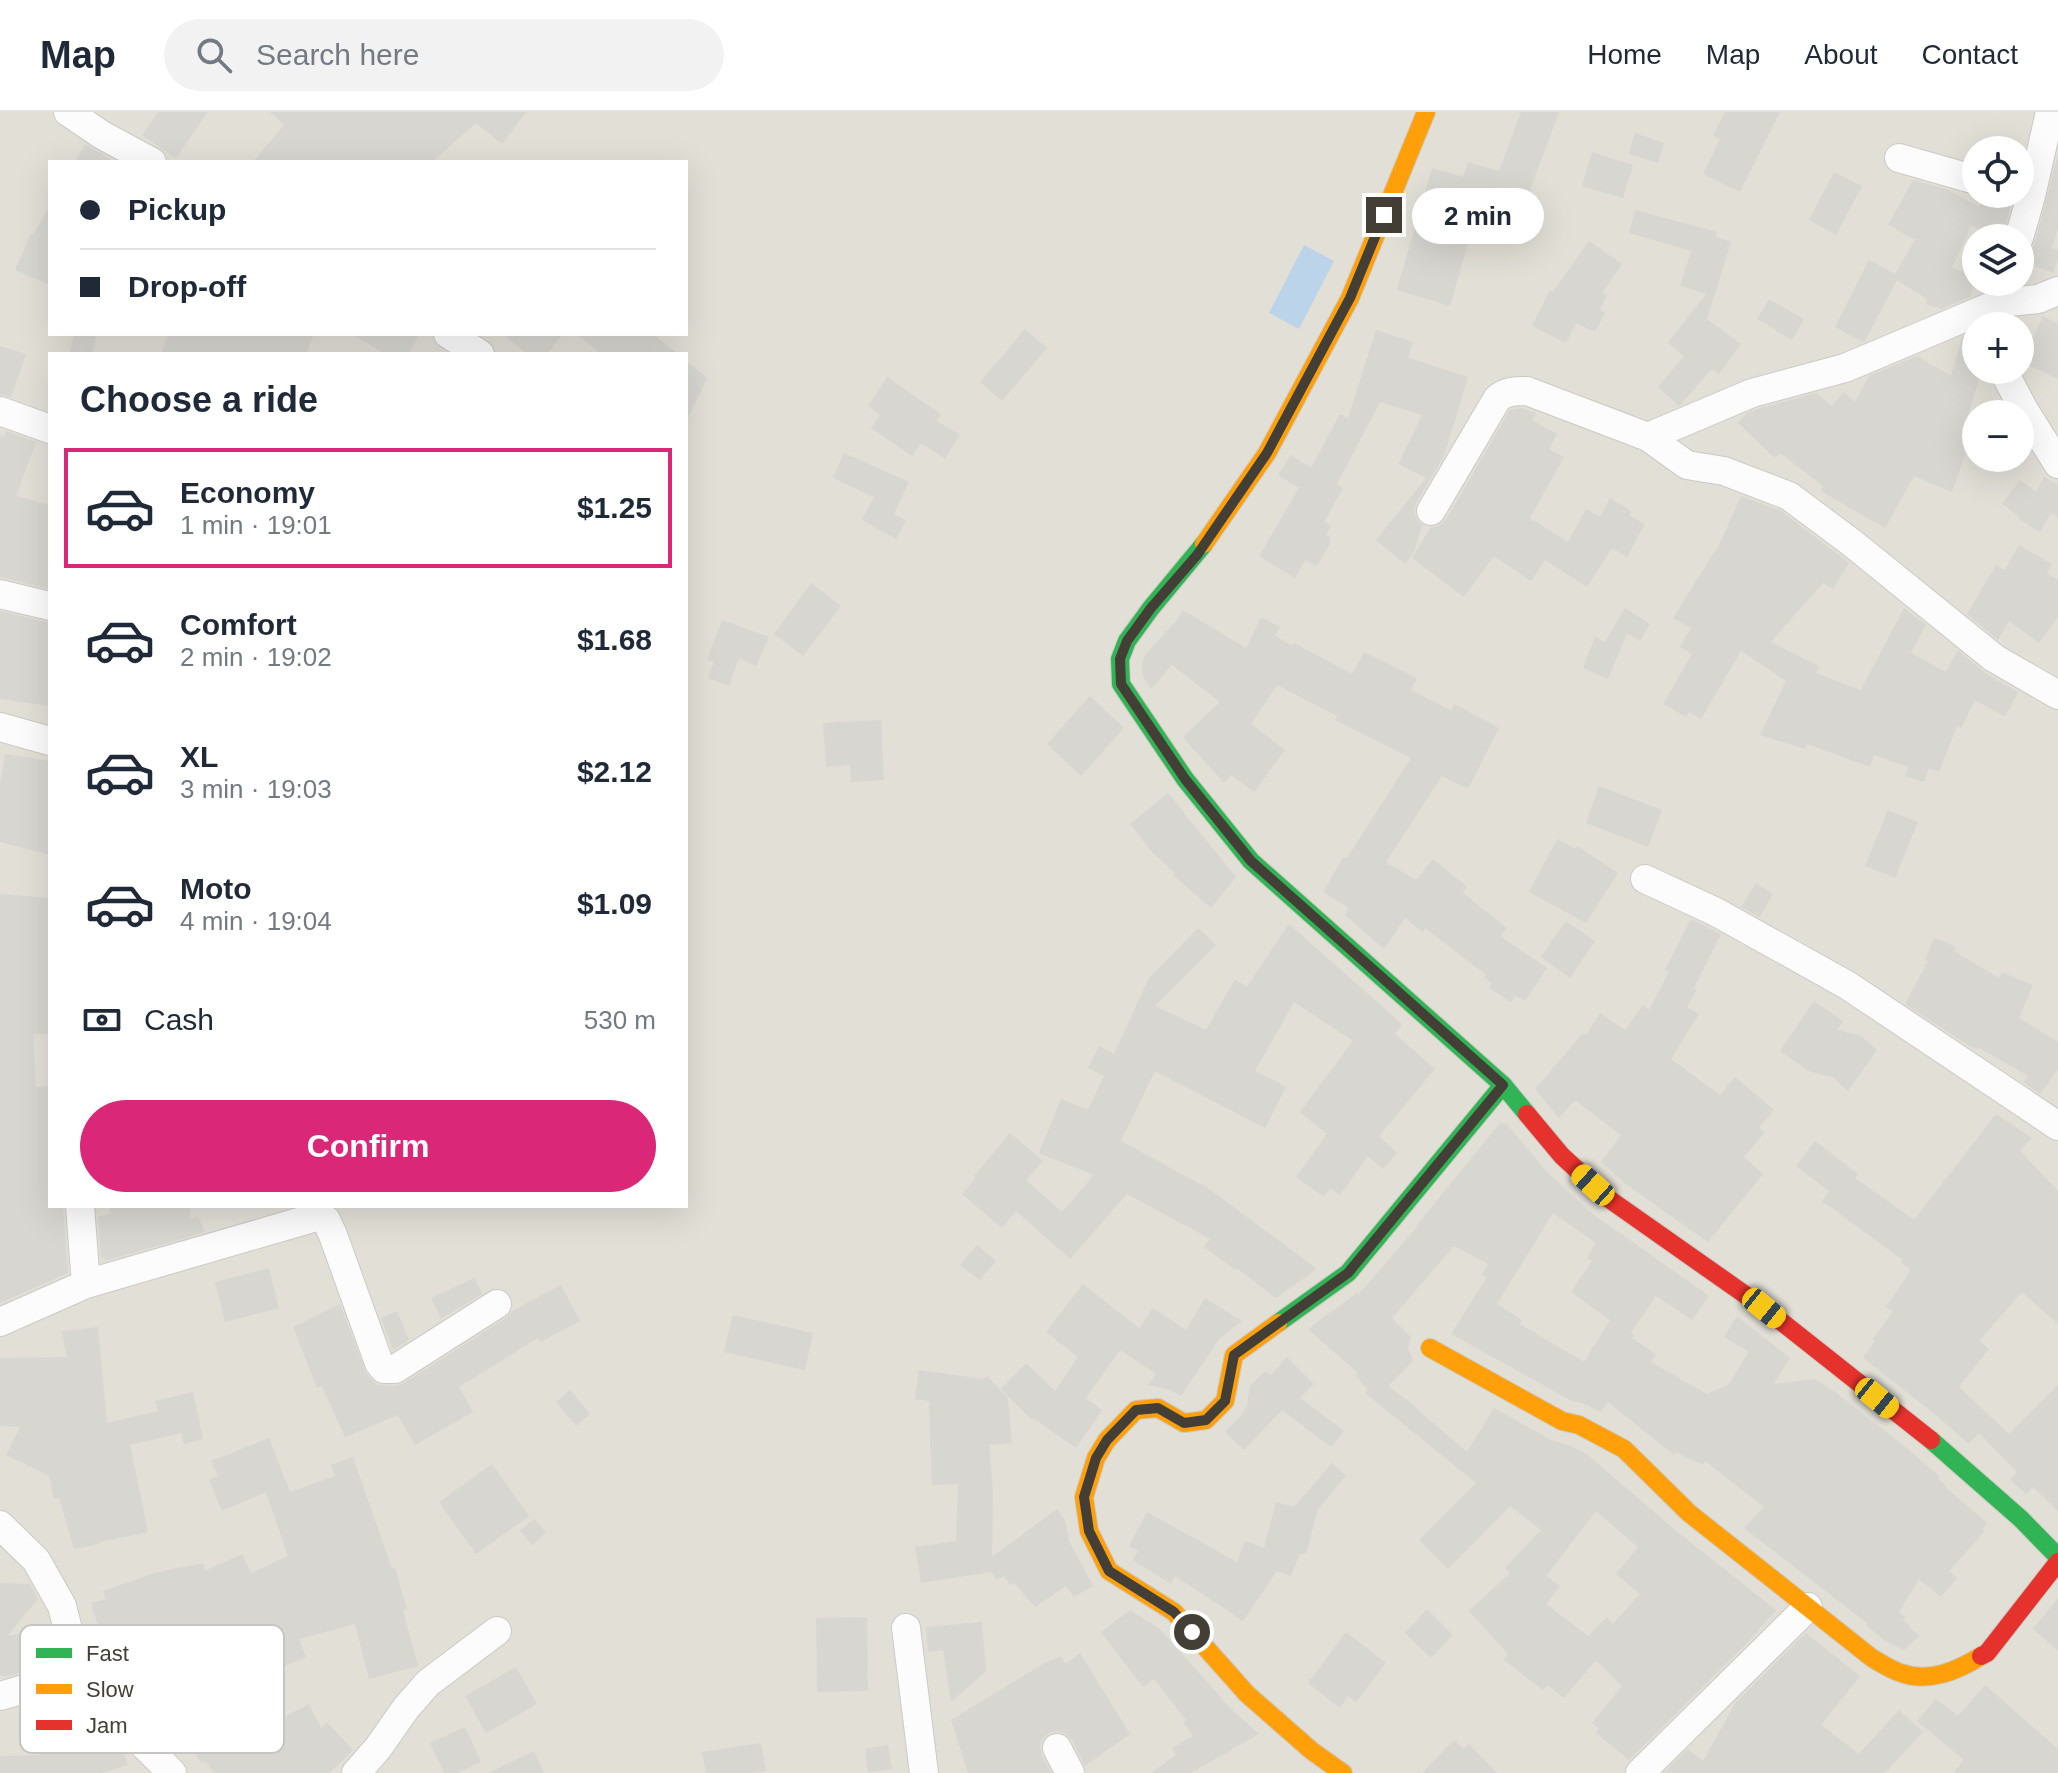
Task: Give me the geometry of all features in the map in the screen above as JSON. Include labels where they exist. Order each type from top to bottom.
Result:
[{"type":"street","points":[[68,112],[148,160]]},
{"type":"street","points":[[1426,112],[1350,298],[1267,453],[1197,555],[1127,641],[1120,659],[1121,684],[1185,779],[1251,861],[1503,1085],[1562,1156],[1609,1199],[1764,1308],[1911,1424],[2021,1519],[2058,1559],[1987,1653],[1965,1666],[1935,1677],[1902,1674],[1872,1658],[1689,1513],[1624,1449],[1579,1425],[1562,1421],[1430,1348]]},
{"type":"street","points":[[2034,167],[2050,112]]},
{"type":"street","points":[[1899,158],[1962,176]]},
{"type":"street","points":[[1648,437],[1752,393],[1845,368],[2002,304],[2038,299],[2058,291]]},
{"type":"street","points":[[451,336],[477,352]]},
{"type":"street","points":[[2011,384],[2058,464]]},
{"type":"street","points":[[1431,511],[1497,399],[1503,394],[1527,391],[1648,437],[1687,465],[1724,471],[1789,496],[1994,658],[2058,695]]},
{"type":"street","points":[[0,411],[48,428]]},
{"type":"street","points":[[0,594],[48,606]]},
{"type":"street","points":[[0,727],[48,740]]},
{"type":"street","points":[[1645,879],[1716,912],[1847,985],[2058,1126]]},
{"type":"street","points":[[1343,1773],[1312,1751],[1247,1694],[1174,1612],[1109,1571],[1089,1531],[1084,1497],[1096,1458],[1107,1440],[1136,1410],[1158,1408],[1184,1423],[1206,1420],[1225,1401],[1234,1355],[1348,1273],[1503,1085]]},
{"type":"street","points":[[80,1208],[86,1284]]},
{"type":"street","points":[[0,1322],[86,1284],[316,1217],[326,1220],[333,1235],[379,1363],[384,1369],[395,1369],[497,1304]]},
{"type":"street","points":[[0,1525],[36,1560],[62,1606],[67,1625]]},
{"type":"street","points":[[1640,1773],[1808,1607]]},
{"type":"street","points":[[906,1628],[924,1773]]},
{"type":"street","points":[[356,1773],[428,1683],[497,1631]]},
{"type":"street","points":[[0,1696],[20,1690]]},
{"type":"street","points":[[1057,1748],[1070,1773]]},
{"type":"street","points":[[146,1753],[160,1770]]},
{"type":"shaded area","points":[[0,112],[2058,112],[2058,1773],[0,1773]]},
{"type":"water","points":[[1304,245],[1334,261],[1299,329],[1269,313]]},
{"type":"building","points":[[158,112],[208,112],[176,158],[142,135]]},
{"type":"building","points":[[270,112],[526,112],[502,144],[476,123],[434,160],[255,160],[284,125]]},
{"type":"building","points":[[1521,112],[1559,112],[1524,207],[1529,208],[1516,245],[1472,229],[1450,306],[1397,290],[1432,168],[1463,177],[1468,162],[1499,171]]},
{"type":"building","points":[[1725,112],[1780,112],[1740,192],[1703,174],[1720,139],[1713,135]]},
{"type":"building","points":[[1635,133],[1664,143],[1658,163],[1629,154]]},
{"type":"building","points":[[85,144],[111,159],[110,160],[76,160]]},
{"type":"building","points":[[1592,152],[1633,165],[1623,198],[1582,186]]},
{"type":"building","points":[[2058,154],[2058,228],[2052,248],[2058,250],[2058,259],[2053,273],[2034,266],[2035,243]]},
{"type":"building","points":[[1834,172],[1862,186],[1836,235],[1809,220]]},
{"type":"building","points":[[1913,180],[1946,189],[1962,198],[1962,208],[2010,208],[2006,224],[1962,224],[1962,245],[1952,268],[1962,271],[1962,296],[1970,297],[1941,309],[1926,304],[1927,299],[1897,280],[1863,342],[1835,327],[1869,260],[1895,274],[1915,240],[1888,225]]},
{"type":"building","points":[[48,209],[48,284],[15,270]]},
{"type":"building","points":[[1635,210],[1717,232],[1716,237],[1731,242],[1707,319],[1741,344],[1719,374],[1712,369],[1679,406],[1658,387],[1684,356],[1668,343],[1706,294],[1680,286],[1691,251],[1629,233]]},
{"type":"building","points":[[1589,241],[1622,264],[1602,293],[1607,295],[1600,310],[1605,313],[1595,332],[1576,323],[1566,343],[1532,326],[1550,290],[1553,292]]},
{"type":"building","points":[[1769,299],[1804,319],[1792,340],[1757,319]]},
{"type":"building","points":[[2043,316],[2058,324],[2058,379],[2034,368],[2034,336]]},
{"type":"building","points":[[1025,329],[1047,348],[1002,401],[980,382]]},
{"type":"building","points":[[1376,330],[1413,342],[1408,358],[1468,377],[1444,456],[1416,503],[1416,519],[1422,525],[1414,552],[1405,564],[1376,540],[1426,478],[1398,464],[1422,415],[1380,402],[1337,484],[1343,488],[1324,522],[1331,526],[1326,535],[1330,537],[1330,544],[1317,566],[1305,560],[1295,578],[1259,556],[1299,488],[1278,475],[1291,455],[1311,468],[1340,414],[1348,418]]},
{"type":"building","points":[[74,336],[96,336],[92,352],[70,352]]},
{"type":"building","points":[[167,336],[313,336],[307,352],[162,352]]},
{"type":"building","points":[[355,336],[419,336],[409,352],[382,352]]},
{"type":"building","points":[[505,336],[561,336],[549,352],[525,352]]},
{"type":"building","points":[[578,336],[656,336],[676,352],[598,352]]},
{"type":"building","points":[[1962,337],[1962,384],[1978,384],[1973,400],[1962,400],[1962,463],[1952,492],[1914,476],[1885,528],[1821,491],[1823,486],[1780,453],[1775,458],[1738,423],[1747,413],[1816,393],[1832,406],[1844,392],[1855,402],[1869,376],[1917,356],[1951,376]]},
{"type":"building","points":[[0,346],[26,354],[11,397],[0,394]]},
{"type":"building","points":[[688,363],[707,378],[688,418]]},
{"type":"building","points":[[887,377],[941,414],[937,421],[960,435],[945,459],[921,443],[912,456],[871,428],[880,415],[868,406]]},
{"type":"building","points":[[1523,408],[1536,413],[1532,420],[1557,434],[1549,449],[1564,457],[1530,518],[1568,542],[1586,509],[1600,517],[1610,498],[1645,524],[1627,557],[1612,548],[1587,587],[1545,560],[1531,581],[1494,556],[1464,597],[1412,558],[1430,528],[1446,520],[1510,410]]},
{"type":"building","points":[[6,431],[36,442],[16,496],[48,504],[48,589],[0,577],[0,435],[4,437]]},
{"type":"building","points":[[844,453],[909,482],[894,514],[906,520],[896,539],[862,520],[874,497],[833,478]]},
{"type":"building","points":[[2044,477],[2058,485],[2058,517],[2051,513],[2040,532],[2002,504],[2020,480],[2036,492]]},
{"type":"building","points":[[1741,496],[1781,511],[1849,563],[1833,589],[1823,583],[1771,642],[1819,666],[1816,673],[1861,690],[1904,608],[1926,625],[1911,653],[1946,672],[1958,650],[1985,673],[2018,692],[2005,717],[1975,700],[1961,728],[1957,726],[1939,772],[1929,768],[1924,782],[1905,776],[1908,767],[1874,755],[1870,767],[1807,744],[1805,749],[1760,735],[1786,681],[1741,651],[1701,719],[1689,712],[1686,717],[1663,704],[1692,654],[1680,647],[1691,628],[1673,618],[1720,543]]},
{"type":"building","points":[[2019,545],[2052,564],[2047,573],[2058,580],[2058,617],[2039,643],[2009,621],[1998,640],[1967,614],[1996,565],[2005,570]]},
{"type":"building","points":[[811,583],[841,606],[803,656],[774,634]]},
{"type":"building","points":[[1625,608],[1650,624],[1640,641],[1627,633],[1608,679],[1583,668],[1595,637],[1605,642]]},
{"type":"building","points":[[1183,610],[1246,648],[1261,617],[1280,627],[1275,635],[1291,646],[1294,643],[1352,674],[1364,652],[1417,678],[1411,690],[1451,710],[1454,704],[1499,728],[1468,789],[1442,776],[1386,862],[1416,880],[1433,859],[1467,887],[1463,893],[1507,928],[1500,936],[1547,968],[1525,1001],[1515,995],[1511,1002],[1489,988],[1492,983],[1484,978],[1486,975],[1425,928],[1423,932],[1405,918],[1384,949],[1345,915],[1349,908],[1323,892],[1411,758],[1335,720],[1337,716],[1277,685],[1251,724],[1285,750],[1254,792],[1231,775],[1224,783],[1187,742],[1183,737],[1220,702],[1172,665],[1151,689],[1143,677],[1142,663],[1145,655]]},
{"type":"building","points":[[0,611],[48,623],[48,706],[0,699]]},
{"type":"building","points":[[722,620],[769,637],[756,666],[739,658],[729,686],[708,678],[714,662],[707,660]]},
{"type":"building","points":[[1090,696],[1124,728],[1081,776],[1047,744]]},
{"type":"building","points":[[881,720],[884,780],[851,782],[850,765],[826,767],[823,723]]},
{"type":"building","points":[[5,754],[48,761],[48,854],[0,842],[0,787]]},
{"type":"building","points":[[1599,786],[1662,810],[1648,847],[1586,823]]},
{"type":"building","points":[[1168,793],[1236,877],[1211,908],[1173,875],[1175,873],[1152,852],[1130,824]]},
{"type":"building","points":[[1888,810],[1918,822],[1895,878],[1865,866]]},
{"type":"building","points":[[1557,839],[1576,849],[1577,846],[1618,873],[1586,923],[1529,892]]},
{"type":"building","points":[[1756,883],[1773,894],[1760,917],[1741,907]]},
{"type":"building","points":[[0,894],[48,898],[48,1034],[33,1034],[36,1087],[48,1086],[48,1208],[63,1208],[68,1273],[0,1303]]},
{"type":"building","points":[[1691,919],[1721,934],[1687,1007],[1699,1014],[1671,1059],[1720,1095],[1735,1077],[1774,1110],[1759,1127],[1765,1132],[1744,1157],[1763,1174],[1708,1242],[1623,1182],[1601,1162],[1621,1135],[1575,1100],[1559,1118],[1535,1089],[1583,1033],[1586,1035],[1600,1013],[1625,1030],[1643,1005],[1649,1010]]},
{"type":"building","points":[[1566,921],[1595,941],[1570,978],[1541,957]]},
{"type":"building","points":[[1289,924],[1402,1024],[1395,1034],[1435,1069],[1379,1136],[1397,1153],[1383,1169],[1368,1156],[1340,1195],[1330,1188],[1324,1197],[1296,1177],[1327,1134],[1300,1112],[1353,1041],[1294,1002],[1255,1071],[1286,1087],[1265,1128],[1155,1071],[1121,1141],[1201,1183],[1316,1268],[1314,1271],[1276,1298],[1204,1247],[1210,1239],[1127,1194],[1070,1259],[1016,1211],[1002,1228],[962,1194],[1010,1133],[1043,1161],[1026,1180],[1062,1212],[1094,1175],[1039,1153],[1061,1099],[1088,1110],[1104,1076],[1088,1068],[1099,1046],[1114,1054],[1149,978],[1198,928],[1216,945],[1155,1006],[1206,1030],[1235,979],[1247,987]]},
{"type":"building","points":[[1934,938],[1956,947],[1954,951],[1999,978],[2002,972],[2033,985],[2019,1018],[2058,1042],[2058,1069],[2040,1094],[2023,1082],[2028,1076],[1978,1047],[1968,1045],[1905,1004],[1928,961],[1925,960]]},
{"type":"building","points":[[1814,1001],[1843,1021],[1837,1030],[1861,1036],[1877,1050],[1848,1091],[1834,1078],[1809,1071],[1780,1051]]},
{"type":"building","points":[[1996,1114],[2032,1138],[2020,1151],[2058,1191],[2058,1324],[2022,1292],[1979,1341],[1989,1349],[1959,1387],[2009,1434],[2058,1385],[2058,1511],[2033,1487],[2026,1494],[2010,1480],[2017,1472],[1979,1433],[1969,1444],[1863,1358],[1893,1311],[1886,1307],[1911,1270],[1901,1262],[1903,1260],[1822,1201],[1829,1191],[1796,1166],[1815,1141],[1858,1174],[1855,1178],[1914,1220]]},
{"type":"building","points":[[1501,1122],[1506,1123],[1547,1172],[1594,1215],[1709,1296],[1692,1320],[1656,1296],[1631,1333],[1634,1335],[1632,1338],[1656,1354],[1651,1362],[1707,1394],[1728,1385],[1749,1352],[1724,1337],[1737,1316],[1790,1358],[1774,1384],[1815,1379],[1909,1450],[1940,1477],[1938,1479],[1945,1487],[1987,1523],[1982,1530],[1984,1532],[1949,1571],[1957,1578],[1941,1597],[1919,1579],[1899,1612],[1919,1636],[1904,1650],[1884,1640],[1867,1623],[1744,1528],[1764,1507],[1705,1461],[1703,1465],[1676,1452],[1674,1455],[1608,1402],[1601,1412],[1570,1400],[1451,1334],[1487,1277],[1482,1274],[1488,1264],[1454,1246],[1392,1318],[1411,1337],[1408,1349],[1413,1361],[1388,1386],[1467,1452],[1494,1408],[1551,1440],[1589,1456],[1675,1530],[1776,1610],[1629,1760],[1596,1733],[1599,1729],[1592,1723],[1622,1686],[1596,1660],[1564,1698],[1548,1685],[1543,1690],[1504,1660],[1508,1654],[1469,1611],[1510,1573],[1505,1568],[1541,1530],[1510,1506],[1448,1569],[1419,1540],[1476,1483],[1365,1393],[1368,1390],[1355,1375],[1358,1373],[1309,1330],[1359,1294]],"holes":[[[1553,1213],[1596,1243],[1587,1258],[1592,1261],[1571,1292],[1610,1320],[1584,1362],[1520,1324],[1522,1320],[1497,1304]],[[1596,1511],[1638,1547],[1616,1574],[1640,1594],[1613,1624],[1607,1617],[1588,1636],[1546,1604],[1560,1586],[1546,1576]]]},
{"type":"building","points":[[110,1208],[190,1208],[191,1219],[198,1216],[205,1232],[105,1261],[104,1257],[101,1258],[98,1217],[111,1213]]},
{"type":"building","points":[[977,1245],[996,1261],[980,1280],[960,1265]]},
{"type":"building","points":[[269,1268],[279,1308],[225,1322],[215,1282]]},
{"type":"building","points":[[475,1278],[482,1294],[441,1319],[431,1298]]},
{"type":"building","points":[[1083,1284],[1139,1328],[1153,1308],[1186,1330],[1205,1298],[1242,1321],[1220,1338],[1181,1396],[1168,1389],[1148,1385],[1156,1374],[1120,1350],[1086,1398],[1102,1410],[1076,1448],[1032,1420],[1001,1389],[1026,1363],[1055,1391],[1078,1357],[1046,1332]]},
{"type":"building","points":[[561,1285],[580,1321],[540,1342],[538,1338],[459,1387],[473,1412],[415,1445],[398,1415],[345,1437],[322,1386],[317,1388],[293,1327],[340,1304],[366,1373],[377,1385],[396,1386],[506,1318],[512,1311]]},
{"type":"building","points":[[397,1311],[409,1340],[393,1350],[381,1318]]},
{"type":"building","points":[[733,1315],[813,1333],[805,1370],[724,1352]]},
{"type":"building","points":[[98,1327],[107,1423],[158,1411],[155,1401],[193,1392],[203,1439],[184,1444],[181,1433],[130,1445],[148,1532],[74,1549],[59,1498],[54,1499],[49,1476],[6,1455],[20,1427],[0,1426],[0,1358],[67,1357],[62,1331]]},
{"type":"building","points":[[1287,1357],[1314,1384],[1300,1398],[1344,1431],[1331,1447],[1282,1410],[1244,1450],[1225,1432],[1247,1405],[1250,1386],[1265,1371],[1271,1375]]},
{"type":"building","points":[[919,1370],[983,1379],[987,1376],[1008,1398],[1012,1443],[989,1445],[993,1493],[992,1557],[1057,1509],[1065,1520],[1069,1541],[1093,1586],[1074,1597],[1066,1586],[1035,1607],[1014,1583],[1011,1586],[1004,1576],[997,1580],[991,1572],[921,1583],[915,1547],[956,1541],[958,1484],[932,1485],[929,1401],[915,1399]]},
{"type":"building","points":[[570,1390],[590,1414],[576,1426],[556,1402]]},
{"type":"building","points":[[269,1438],[290,1492],[335,1476],[331,1465],[353,1457],[392,1569],[395,1568],[418,1666],[369,1679],[355,1624],[299,1639],[306,1657],[284,1666],[284,1625],[98,1625],[91,1603],[106,1599],[103,1591],[158,1572],[203,1563],[205,1571],[242,1554],[251,1573],[288,1556],[266,1492],[222,1511],[209,1480],[218,1476],[211,1461]]},
{"type":"building","points":[[1332,1463],[1346,1476],[1318,1509],[1306,1554],[1300,1553],[1291,1576],[1277,1571],[1243,1621],[1175,1576],[1171,1584],[1133,1560],[1138,1551],[1129,1546],[1147,1512],[1237,1562],[1245,1541],[1264,1548],[1276,1502],[1294,1507]]},
{"type":"building","points":[[492,1464],[529,1516],[476,1554],[439,1502]]},
{"type":"building","points":[[535,1519],[546,1533],[532,1545],[520,1530]]},
{"type":"building","points":[[0,1583],[30,1584],[38,1599],[7,1636],[20,1634],[20,1673],[0,1676]]},
{"type":"building","points":[[2058,1598],[2058,1651],[2033,1629]]},
{"type":"building","points":[[1427,1609],[1453,1635],[1431,1658],[1405,1633]]},
{"type":"building","points":[[1130,1610],[1160,1629],[1231,1709],[1259,1734],[1191,1773],[1151,1773],[1176,1755],[1172,1748],[1193,1736],[1183,1722],[1186,1720],[1154,1679],[1143,1687],[1101,1632]]},
{"type":"building","points":[[867,1617],[868,1691],[817,1692],[816,1618]]},
{"type":"building","points":[[982,1622],[986,1671],[951,1702],[943,1650],[928,1652],[926,1627]]},
{"type":"building","points":[[1346,1632],[1386,1663],[1356,1702],[1348,1696],[1340,1708],[1308,1683]]},
{"type":"building","points":[[1806,1633],[1860,1676],[1821,1725],[1859,1754],[1899,1710],[1923,1732],[1885,1773],[1664,1773],[1688,1749],[1703,1761],[1736,1702]]},
{"type":"building","points":[[1080,1653],[1130,1734],[1085,1766],[1072,1740],[1065,1733],[1057,1731],[1049,1733],[1040,1746],[1051,1773],[968,1773],[951,1720],[1045,1663],[1061,1656],[1066,1664]]},
{"type":"building","points":[[516,1667],[537,1704],[486,1733],[465,1696]]},
{"type":"building","points":[[1985,1685],[2058,1749],[2058,1773],[1953,1773],[1964,1760],[1917,1721],[1936,1699],[1958,1716]]},
{"type":"building","points":[[309,1704],[321,1728],[327,1722],[353,1750],[329,1773],[214,1773],[205,1761],[201,1763],[195,1753],[284,1753],[284,1717]]},
{"type":"building","points":[[465,1727],[481,1762],[458,1773],[444,1773],[430,1743]]},
{"type":"building","points":[[1454,1740],[1464,1749],[1469,1744],[1497,1773],[1422,1773]]},
{"type":"building","points":[[761,1743],[766,1771],[706,1773],[702,1752]]},
{"type":"building","points":[[888,1745],[892,1769],[868,1772],[865,1749]]},
{"type":"building","points":[[534,1751],[544,1773],[488,1773]]},
{"type":"building","points":[[124,1753],[128,1765],[101,1773],[0,1773],[0,1756]]},
{"type":"traffic: fast","points":[[1204,544],[1127,641],[1120,659],[1121,684],[1185,779],[1251,861],[1503,1085],[1527,1114]]},
{"type":"traffic: fast","points":[[1278,1323],[1348,1273],[1503,1085]]},
{"type":"traffic: fast","points":[[1931,1440],[2021,1519],[2058,1557]]},
{"type":"traffic: slow","points":[[1204,544],[1267,453],[1350,298],[1426,112]]},
{"type":"traffic: slow","points":[[1278,1323],[1234,1355],[1225,1401],[1206,1420],[1184,1423],[1158,1408],[1136,1410],[1107,1440],[1096,1458],[1084,1497],[1089,1531],[1109,1571],[1174,1612],[1247,1694],[1312,1751],[1343,1773]]},
{"type":"traffic: slow","points":[[1430,1348],[1562,1421],[1579,1425],[1624,1449],[1689,1513],[1886,1666],[1911,1676],[1932,1676],[1953,1671],[1981,1656]]},
{"type":"traffic: jam","points":[[1527,1114],[1562,1156],[1609,1199],[1764,1308],[1931,1440]]},
{"type":"traffic: jam","points":[[1981,1656],[1987,1653],[2058,1562]]},
{"type":"route","points":[[1192,1632],[1174,1612],[1109,1571],[1089,1531],[1084,1497],[1096,1458],[1107,1440],[1136,1410],[1158,1408],[1184,1423],[1206,1420],[1225,1401],[1234,1355],[1348,1273],[1503,1085],[1251,861],[1185,779],[1121,684],[1120,659],[1127,641],[1197,555],[1267,453],[1350,298],[1384,215]]}]
